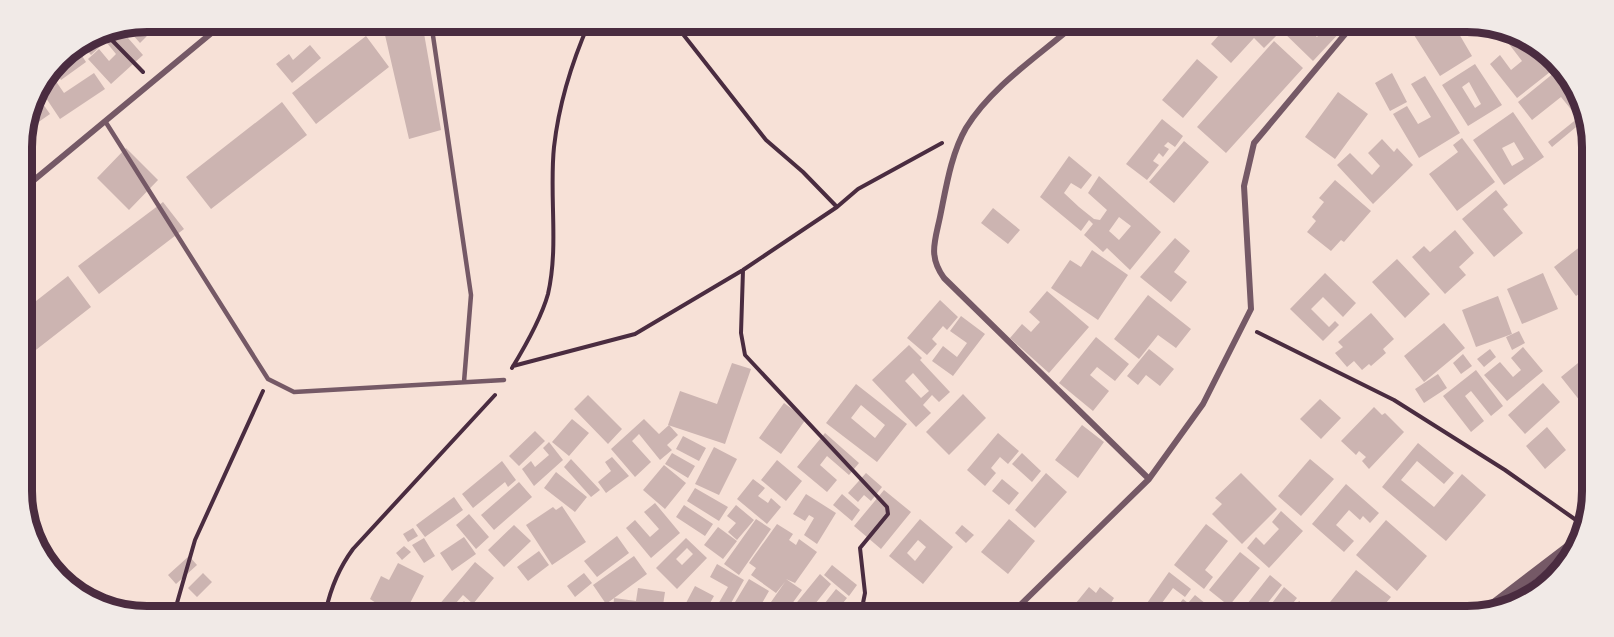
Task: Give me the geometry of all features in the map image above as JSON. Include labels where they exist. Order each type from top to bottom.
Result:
[{"type":"street","points":[[32,182],[212,32]]},
{"type":"street","points":[[1066,32],[986,101],[966,129],[947,185],[933,252],[934,265],[944,278],[1149,479]]},
{"type":"street","points":[[1020,605],[1149,479],[1203,404],[1251,309],[1245,186],[1254,143],[1347,32]]},
{"type":"street","points":[[1497,602],[1566,549]]},
{"type":"lane","points":[[432,32],[471,295],[464,382]]},
{"type":"lane","points":[[105,121],[268,379],[294,392],[504,380]]},
{"type":"path","points":[[327,606],[342,564],[490,402],[527,342],[548,294],[552,263],[551,186],[559,108],[572,63],[585,32]]},
{"type":"path","points":[[681,32],[766,140],[803,171],[837,207]]},
{"type":"path","points":[[109,38],[152,81]]},
{"type":"path","points":[[513,366],[635,334],[743,270],[837,207],[858,189],[891,173],[966,129]]},
{"type":"path","points":[[743,270],[741,333],[745,355],[887,507],[888,514],[860,548],[865,593],[863,605]]},
{"type":"path","points":[[1243,325],[1394,400],[1505,470],[1577,520]]},
{"type":"path","points":[[176,606],[195,540],[268,379]]},
{"type":"building","points":[[145,32],[148,35],[140,43],[131,33]]},
{"type":"building","points":[[384,32],[424,32],[441,130],[409,139]]},
{"type":"building","points":[[1222,32],[1274,32],[1277,35],[1264,48],[1254,38],[1231,63],[1211,44]]},
{"type":"building","points":[[1283,32],[1312,32],[1317,37],[1322,32],[1340,32],[1313,61]]},
{"type":"building","points":[[1419,32],[1458,32],[1472,56],[1440,76],[1414,35]]},
{"type":"building","points":[[124,34],[143,55],[111,84],[88,59],[99,49],[109,61],[116,54],[107,43],[115,36]]},
{"type":"building","points":[[366,36],[389,67],[316,124],[292,93]]},
{"type":"building","points":[[110,37],[91,55],[86,49]]},
{"type":"building","points":[[1274,41],[1303,68],[1226,153],[1197,127]]},
{"type":"building","points":[[1513,41],[1534,52],[1550,72],[1517,98],[1490,64],[1500,55],[1511,70],[1522,61],[1509,44]]},
{"type":"building","points":[[310,45],[321,58],[292,83],[276,64],[289,54],[293,60]]},
{"type":"building","points":[[80,53],[86,62],[61,80],[57,74]]},
{"type":"building","points":[[1197,59],[1218,77],[1183,118],[1162,100]]},
{"type":"building","points":[[1475,64],[1502,105],[1468,126],[1442,85]],"holes":[[[1469,82],[1481,104],[1475,108],[1462,87]]]},
{"type":"building","points":[[1555,72],[1574,102],[1580,123],[1552,147],[1548,142],[1578,118],[1561,97],[1532,120],[1518,102]]},
{"type":"building","points":[[94,73],[105,89],[60,119],[44,95],[54,78],[64,93]]},
{"type":"building","points":[[1392,73],[1407,102],[1390,111],[1375,83]]},
{"type":"building","points":[[1425,76],[1460,133],[1419,158],[1393,114],[1407,106],[1418,124],[1431,117],[1411,84]]},
{"type":"building","points":[[1338,92],[1368,114],[1335,159],[1305,137]]},
{"type":"building","points":[[41,101],[50,114],[33,126]]},
{"type":"building","points":[[282,102],[307,135],[211,209],[186,177]]},
{"type":"building","points":[[1513,112],[1544,157],[1504,185],[1473,140]],"holes":[[[1514,142],[1524,159],[1512,166],[1502,148]]]},
{"type":"building","points":[[1162,119],[1183,136],[1175,147],[1168,142],[1164,146],[1169,149],[1163,157],[1159,153],[1153,161],[1159,165],[1147,180],[1126,164]]},
{"type":"building","points":[[1462,138],[1495,182],[1457,211],[1429,174],[1458,152],[1453,145]]},
{"type":"building","points":[[1382,139],[1394,152],[1397,148],[1413,165],[1373,204],[1337,165],[1350,153],[1372,175],[1380,166],[1368,153]]},
{"type":"building","points":[[1184,141],[1209,162],[1174,203],[1149,182]]},
{"type":"building","points":[[126,148],[158,180],[129,210],[97,178]]},
{"type":"building","points":[[1069,156],[1092,175],[1081,189],[1071,183],[1064,193],[1079,207],[1094,219],[1100,220],[1107,210],[1088,193],[1099,176],[1161,232],[1130,270],[1107,248],[1103,252],[1084,235],[1093,224],[1089,220],[1081,231],[1040,197]],"holes":[[[1119,217],[1131,226],[1119,240],[1109,231]]]},
{"type":"building","points":[[1335,180],[1371,211],[1344,242],[1341,240],[1331,251],[1307,232],[1316,221],[1312,217],[1324,202],[1319,198]]},
{"type":"building","points":[[1496,190],[1508,205],[1503,209],[1523,233],[1494,257],[1462,219]]},
{"type":"building","points":[[163,202],[184,229],[99,294],[78,266]]},
{"type":"building","points":[[993,208],[1020,230],[1008,244],[981,223]]},
{"type":"building","points":[[1455,230],[1474,253],[1459,267],[1466,275],[1445,294],[1412,257],[1424,246],[1430,252]]},
{"type":"building","points":[[1175,238],[1190,251],[1174,272],[1187,282],[1171,302],[1140,277]]},
{"type":"building","points":[[1582,245],[1582,292],[1576,296],[1554,267]]},
{"type":"building","points":[[1092,250],[1128,275],[1098,320],[1051,288],[1070,260],[1081,267]]},
{"type":"building","points":[[1397,259],[1430,294],[1405,318],[1372,282]]},
{"type":"building","points":[[1325,273],[1356,303],[1343,317],[1323,297],[1311,309],[1329,327],[1335,321],[1339,325],[1323,341],[1290,309]]},
{"type":"building","points":[[1543,273],[1558,309],[1522,324],[1507,289]]},
{"type":"building","points":[[68,276],[91,307],[32,353],[32,304]]},
{"type":"building","points":[[1047,291],[1089,327],[1049,373],[1010,338],[1022,324],[1031,332],[1040,322],[1029,312]]},
{"type":"building","points":[[1148,295],[1191,329],[1176,348],[1158,335],[1139,359],[1114,339]]},
{"type":"building","points":[[1498,296],[1512,334],[1476,347],[1462,310]]},
{"type":"building","points":[[940,300],[958,317],[947,330],[943,326],[932,339],[937,344],[927,355],[907,338]]},
{"type":"building","points":[[1371,313],[1394,339],[1383,349],[1386,353],[1371,366],[1369,364],[1362,370],[1354,361],[1347,367],[1335,353],[1343,347],[1338,342]]},
{"type":"building","points":[[961,316],[985,334],[953,376],[932,361],[943,346],[957,357],[967,343],[950,331]]},
{"type":"building","points":[[1444,323],[1465,348],[1424,382],[1404,356]]},
{"type":"building","points":[[1519,331],[1525,343],[1512,350],[1506,337]]},
{"type":"building","points":[[1096,337],[1129,364],[1115,381],[1097,367],[1090,375],[1109,391],[1093,411],[1059,383]]},
{"type":"building","points":[[909,345],[950,392],[939,402],[932,395],[923,405],[931,413],[916,427],[872,380]],"holes":[[[913,373],[929,391],[921,398],[905,381]]]},
{"type":"building","points":[[1523,347],[1543,371],[1507,401],[1484,375],[1500,362],[1513,377],[1521,370],[1511,358]]},
{"type":"building","points":[[1149,349],[1174,369],[1160,386],[1146,375],[1138,385],[1127,376]]},
{"type":"building","points":[[1490,349],[1496,357],[1484,367],[1477,359]]},
{"type":"building","points":[[1463,354],[1472,366],[1461,374],[1453,363]]},
{"type":"building","points":[[1582,360],[1582,403],[1561,377]]},
{"type":"building","points":[[732,363],[751,369],[725,444],[668,425],[680,391],[717,404]]},
{"type":"building","points":[[1476,370],[1503,406],[1491,416],[1471,391],[1465,396],[1484,421],[1471,432],[1443,396]]},
{"type":"building","points":[[1438,374],[1447,388],[1424,403],[1415,389]]},
{"type":"building","points":[[1543,383],[1560,402],[1525,434],[1508,415]]},
{"type":"building","points":[[856,384],[907,424],[877,462],[826,423]],"holes":[[[861,405],[885,425],[875,438],[851,418]]]},
{"type":"building","points":[[963,394],[986,418],[949,455],[926,432]]},
{"type":"building","points":[[588,395],[622,429],[608,444],[574,409]]},
{"type":"building","points":[[1320,399],[1341,418],[1321,439],[1300,419]]},
{"type":"building","points":[[784,403],[806,419],[781,454],[759,438]]},
{"type":"building","points":[[1374,407],[1382,415],[1385,413],[1404,432],[1369,469],[1362,461],[1366,457],[1359,451],[1356,455],[1341,441]]},
{"type":"building","points":[[572,419],[589,433],[569,456],[552,442]]},
{"type":"building","points":[[644,419],[659,434],[669,425],[678,435],[667,445],[672,450],[660,460],[639,434],[632,441],[651,462],[635,477],[611,449]]},
{"type":"building","points":[[1082,425],[1104,442],[1078,478],[1055,460]]},
{"type":"building","points":[[1547,427],[1566,450],[1545,469],[1526,446]]},
{"type":"building","points":[[535,431],[545,441],[519,466],[509,456]]},
{"type":"building","points":[[825,433],[859,463],[849,475],[827,456],[820,465],[837,480],[827,492],[797,467]]},
{"type":"building","points":[[998,433],[1019,451],[1008,464],[1000,457],[991,468],[996,473],[985,486],[967,470]]},
{"type":"building","points":[[683,436],[706,448],[699,461],[676,449]]},
{"type":"building","points":[[549,442],[563,460],[534,486],[522,469],[531,461],[535,467],[549,455],[543,448]]},
{"type":"building","points":[[1418,443],[1454,473],[1444,484],[1417,461],[1401,480],[1434,507],[1462,474],[1486,495],[1446,541],[1382,487]]},
{"type":"building","points":[[714,447],[737,459],[719,495],[695,484]]},
{"type":"building","points":[[672,453],[695,466],[688,478],[665,464]]},
{"type":"building","points":[[1022,453],[1041,471],[1032,482],[1012,464]]},
{"type":"building","points":[[612,457],[629,476],[606,493],[598,482],[611,471],[605,462]]},
{"type":"building","points":[[571,459],[600,490],[591,497],[564,467]]},
{"type":"building","points":[[1310,459],[1334,479],[1301,516],[1278,496]]},
{"type":"building","points":[[777,460],[802,481],[786,501],[761,480]]},
{"type":"building","points":[[502,461],[516,480],[508,487],[505,482],[473,508],[462,494]]},
{"type":"building","points":[[664,465],[686,483],[665,509],[643,490]]},
{"type":"building","points":[[556,472],[587,497],[575,512],[544,488]]},
{"type":"building","points":[[866,473],[882,487],[871,501],[864,495],[858,502],[848,493]]},
{"type":"building","points":[[1046,473],[1067,492],[1035,528],[1015,510]]},
{"type":"building","points":[[1241,473],[1277,509],[1242,544],[1212,514],[1222,504],[1215,498]]},
{"type":"building","points":[[753,479],[765,488],[758,496],[768,503],[771,498],[781,507],[767,524],[737,499]]},
{"type":"building","points":[[1002,479],[1019,493],[1009,505],[992,491]]},
{"type":"building","points":[[519,482],[532,497],[494,530],[481,515]]},
{"type":"building","points":[[1346,484],[1379,513],[1370,523],[1363,516],[1360,520],[1349,510],[1336,525],[1354,541],[1344,552],[1312,524]]},
{"type":"building","points":[[695,488],[728,507],[719,521],[687,501]]},
{"type":"building","points":[[884,490],[911,512],[881,549],[854,526]]},
{"type":"building","points":[[806,494],[836,513],[817,544],[804,535],[814,518],[809,515],[805,521],[793,514]]},
{"type":"building","points":[[842,494],[860,510],[852,521],[833,505]]},
{"type":"building","points":[[454,497],[463,510],[425,537],[416,525]]},
{"type":"building","points":[[655,503],[680,533],[651,558],[626,528],[635,520],[650,537],[659,529],[644,512]]},
{"type":"building","points":[[684,505],[713,524],[705,536],[676,517]]},
{"type":"building","points":[[736,505],[754,520],[737,540],[728,532],[736,523],[727,516]]},
{"type":"building","points":[[562,506],[586,542],[552,565],[526,525],[553,507],[556,510]]},
{"type":"building","points":[[1281,511],[1303,531],[1269,568],[1247,548],[1256,537],[1264,545],[1279,529],[1272,522]]},
{"type":"building","points":[[469,514],[489,537],[476,549],[456,525]]},
{"type":"building","points":[[756,519],[771,529],[739,575],[724,564]]},
{"type":"building","points":[[920,519],[953,547],[923,584],[889,556]],"holes":[[[918,540],[926,547],[915,561],[907,553]]]},
{"type":"building","points":[[1009,519],[1035,541],[1008,574],[981,552]]},
{"type":"building","points":[[1386,520],[1427,556],[1397,591],[1356,555]]},
{"type":"building","points":[[777,524],[793,534],[789,540],[796,545],[799,539],[817,552],[795,583],[786,579],[802,590],[791,606],[769,606],[785,582],[776,593],[751,575],[756,568],[749,563]]},
{"type":"building","points":[[1206,524],[1228,541],[1205,570],[1213,577],[1204,589],[1174,565]]},
{"type":"building","points":[[514,525],[531,541],[504,567],[488,550]]},
{"type":"building","points":[[962,525],[974,535],[966,543],[955,533]]},
{"type":"building","points":[[718,527],[737,541],[723,559],[704,545]]},
{"type":"building","points":[[413,528],[418,536],[408,542],[403,534]]},
{"type":"building","points":[[617,536],[629,553],[597,577],[584,561]]},
{"type":"building","points":[[464,537],[476,554],[452,571],[440,553]]},
{"type":"building","points":[[424,538],[435,556],[424,563],[412,545]]},
{"type":"building","points":[[686,538],[707,558],[677,589],[656,568]],"holes":[[[687,548],[693,554],[682,565],[676,559]]]},
{"type":"building","points":[[404,546],[411,552],[402,560],[396,553]]},
{"type":"building","points":[[539,551],[549,565],[528,581],[517,567]]},
{"type":"building","points":[[1240,552],[1260,568],[1230,605],[1209,590]]},
{"type":"building","points":[[189,556],[197,565],[176,584],[168,575]]},
{"type":"building","points":[[634,556],[647,574],[606,604],[593,585]]},
{"type":"building","points":[[475,562],[494,578],[473,604],[463,595],[454,606],[438,606]]},
{"type":"building","points":[[398,563],[424,576],[409,606],[375,606],[376,603],[370,599],[381,576],[389,580]]},
{"type":"building","points":[[717,564],[744,580],[730,606],[717,606],[728,587],[710,577]]},
{"type":"building","points":[[832,565],[857,585],[849,596],[824,575]]},
{"type":"building","points":[[1356,570],[1391,597],[1384,605],[1328,605]]},
{"type":"building","points":[[1169,572],[1191,589],[1185,597],[1173,588],[1160,605],[1145,605]]},
{"type":"building","points":[[203,573],[212,582],[197,597],[188,588]]},
{"type":"building","points":[[584,573],[592,583],[575,597],[567,586]]},
{"type":"building","points":[[820,574],[831,584],[814,605],[794,606]]},
{"type":"building","points":[[1270,575],[1282,585],[1266,605],[1246,605]]},
{"type":"building","points":[[749,579],[769,591],[761,606],[733,606]]},
{"type":"building","points":[[695,586],[714,596],[709,606],[691,606],[686,603]]},
{"type":"building","points":[[1089,587],[1096,593],[1100,587],[1114,598],[1111,603],[1114,605],[1074,605]]},
{"type":"building","points":[[1284,587],[1297,598],[1292,605],[1270,605]]},
{"type":"building","points":[[638,588],[665,592],[663,606],[613,606],[614,598],[636,601]]},
{"type":"building","points":[[836,589],[847,598],[841,605],[823,605]]},
{"type":"building","points":[[1195,595],[1208,605],[1178,605],[1183,599],[1188,603]]},
{"type":"building","points":[[464,601],[469,606],[459,606]]}]
